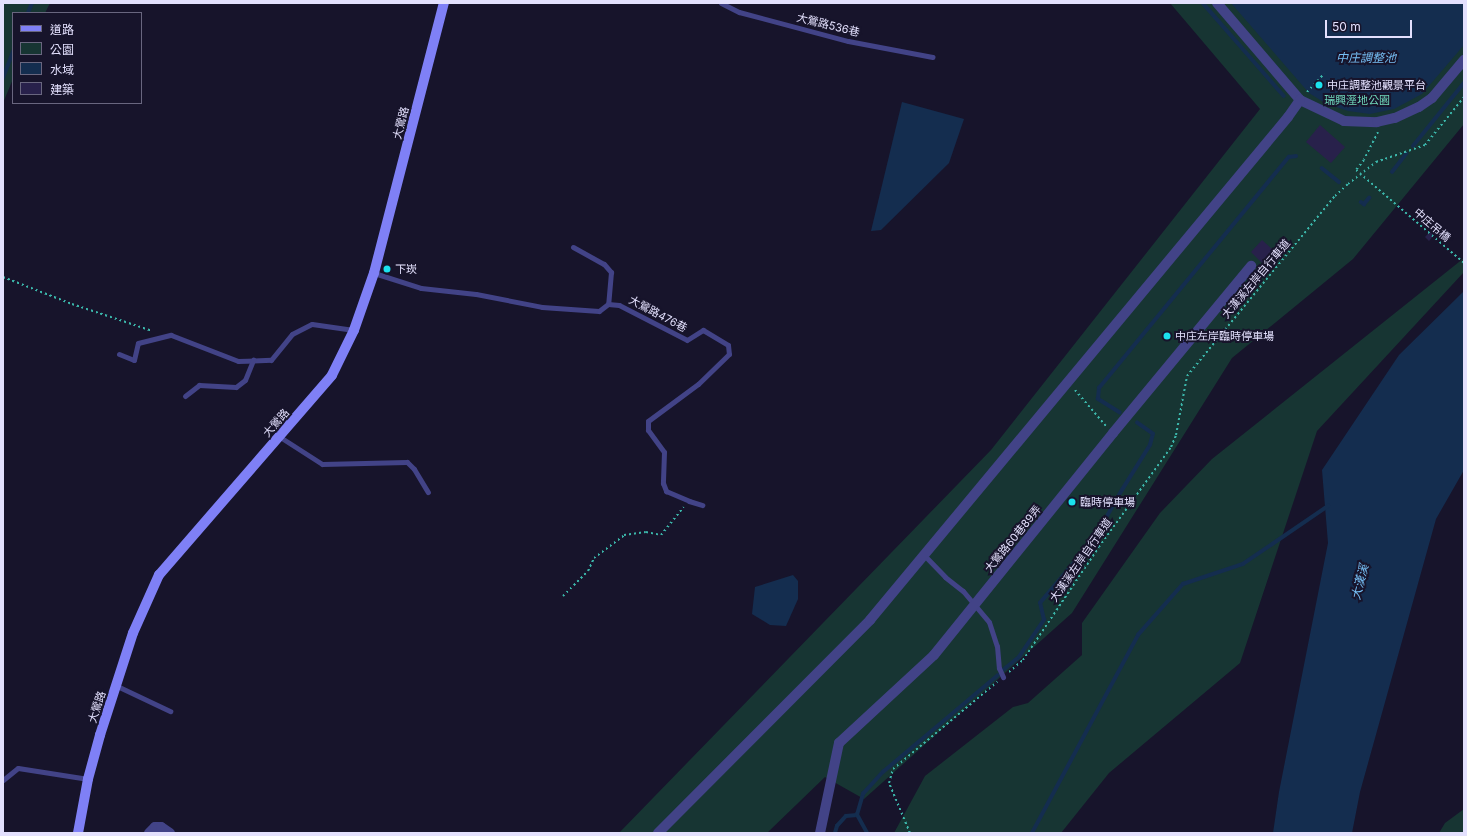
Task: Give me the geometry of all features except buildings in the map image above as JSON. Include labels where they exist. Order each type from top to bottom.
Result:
[{"type":"street","name":"大鶯路","points":[[78,833],[88,779],[133,633],[159,575],[203,522],[280,437],[332,375],[354,330],[374,273],[444,3]]},
{"type":"street","points":[[1217,3],[1302,97],[1344,121],[1378,122],[1390,120],[1419,107],[1432,98],[1464,60]]},
{"type":"street","points":[[658,833],[870,620],[1278,130],[1302,97]]},
{"type":"street","name":"大鶯路60巷89弄","points":[[820,833],[839,743],[934,655],[1250,266]]},
{"type":"street","points":[[149,833],[155,827],[161,827],[170,833]]},
{"type":"lane","name":"大鶯路536巷","points":[[721,3],[739,12],[848,41],[932,57]]},
{"type":"lane","points":[[374,273],[421,288],[476,294],[542,307],[599,311],[608,304],[611,272],[604,264],[573,247]]},
{"type":"lane","name":"大鶯路476巷","points":[[608,304],[619,305],[687,340],[703,330],[728,345],[729,354],[698,384],[648,421],[648,430],[664,452],[663,483],[666,491],[688,501],[702,505]]},
{"type":"lane","points":[[119,354],[134,360],[138,343],[171,334],[238,361],[271,360],[292,334],[312,324],[354,330]]},
{"type":"lane","points":[[185,396],[198,385],[236,387],[245,380],[253,360]]},
{"type":"lane","points":[[280,437],[322,464],[407,462],[414,469],[428,492]]},
{"type":"lane","points":[[924,555],[945,577],[963,591],[989,622],[996,646],[999,668],[1003,677]]},
{"type":"lane","points":[[117,686],[170,711]]},
{"type":"lane","points":[[3,780],[18,768],[88,779]]},
{"type":"path","points":[[1302,97],[1324,74]]},
{"type":"path","name":"大漢溪左岸自行車道","points":[[910,833],[889,783],[893,769],[1023,660],[1099,547],[1171,447],[1176,435],[1187,376],[1335,196],[1376,162],[1425,145],[1464,97]]},
{"type":"path","points":[[1361,174],[1356,170],[1364,160],[1378,132]]},
{"type":"path","name":"中庄吊橋","points":[[1361,174],[1464,263]]},
{"type":"path","points":[[3,277],[79,307],[153,332],[171,334]]},
{"type":"path","points":[[1068,383],[1113,433]]},
{"type":"path","points":[[563,596],[588,571],[594,558],[624,535],[646,532],[662,535],[688,501]]},
{"type":"green space","points":[[3,3],[50,3],[46,12],[12,12],[12,81],[3,103]]},
{"type":"green space","name":"瑞興溼地公園","points":[[1170,3],[1464,3],[1464,124],[1353,259],[1232,358],[1072,613],[864,799],[825,777],[767,833],[619,833],[991,450],[1260,109]]},
{"type":"green space","points":[[1464,258],[1464,272],[1317,431],[1240,663],[1109,773],[1061,833],[894,833],[925,776],[1013,707],[1028,703],[1082,655],[1082,623],[1160,513],[1212,459]]},
{"type":"green space","points":[[1464,809],[1464,833],[1439,833],[1445,823]]},
{"type":"water","name":"中庄調整池","points":[[1231,3],[1464,3],[1464,45],[1422,94],[1394,109],[1370,114],[1348,111],[1325,103],[1309,93]]},
{"type":"water","points":[[902,102],[964,119],[949,163],[881,230],[871,231]]},
{"type":"water","name":"大漢溪","points":[[1464,291],[1464,470],[1436,519],[1360,792],[1352,833],[1273,833],[1279,792],[1328,543],[1322,470],[1399,355]]},
{"type":"water","points":[[793,575],[798,581],[798,599],[786,626],[770,625],[752,614],[755,587]]},
{"type":"waterway","points":[[28,12],[32,3]]},
{"type":"waterway","points":[[1203,3],[1284,96]]},
{"type":"waterway","points":[[3,78],[12,55]]},
{"type":"waterway","points":[[1413,146],[1464,83]]},
{"type":"waterway","points":[[1392,172],[1406,154]]},
{"type":"waterway","points":[[1120,413],[1098,399],[1099,388],[1289,157],[1296,156]]},
{"type":"waterway","points":[[1322,168],[1339,182]]},
{"type":"waterway","points":[[1361,202],[1364,204],[1369,198]]},
{"type":"waterway","points":[[1003,670],[1019,657],[1044,620],[1040,603],[1094,539],[1150,445],[1153,434],[1137,423]]},
{"type":"waterway","points":[[1032,833],[1138,635],[1183,584],[1243,564],[1328,506]]},
{"type":"waterway","points":[[867,833],[857,815],[863,794],[883,772],[998,675]]},
{"type":"waterway","points":[[835,833],[837,826],[846,816],[857,815]]},
{"type":"place","name":"中庄調整池觀景平台","points":[[1319,85]]},
{"type":"place","name":"下崁","points":[[387,269]]},
{"type":"place","name":"中庄左岸臨時停車場","points":[[1167,336]]},
{"type":"place","name":"臨時停車場","points":[[1072,502]]}]
